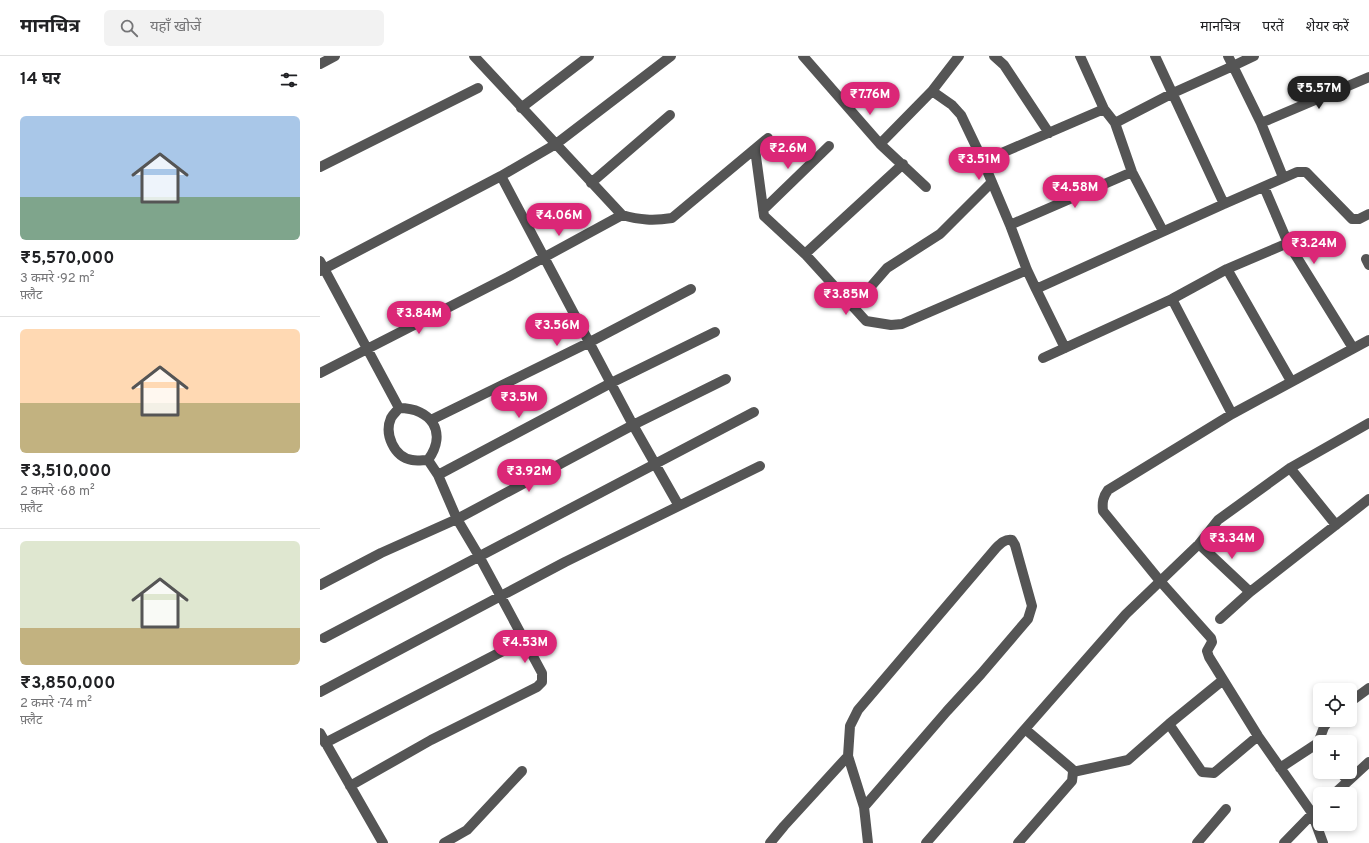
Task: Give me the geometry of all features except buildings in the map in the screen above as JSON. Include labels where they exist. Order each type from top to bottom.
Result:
[{"type":"street","points":[[320,64],[335,56]]},
{"type":"street","points":[[474,56],[622,216],[655,221],[672,218],[768,138]]},
{"type":"street","points":[[521,108],[589,56]]},
{"type":"street","points":[[399,408],[368,348],[321,267],[501,176],[556,144],[671,56]]},
{"type":"street","points":[[803,56],[880,144],[926,187]]},
{"type":"street","points":[[880,144],[932,91],[959,56]]},
{"type":"street","points":[[995,56],[1004,65],[1049,133]]},
{"type":"street","points":[[1080,56],[1104,109],[1115,123],[1132,172],[1164,231]]},
{"type":"street","points":[[1155,56],[1224,204]]},
{"type":"street","points":[[1228,56],[1261,123],[1283,177]]},
{"type":"street","points":[[1115,123],[1173,93],[1254,56]]},
{"type":"street","points":[[1261,123],[1369,77]]},
{"type":"street","points":[[320,167],[478,88]]},
{"type":"street","points":[[932,91],[952,105],[961,114],[992,182],[1027,270],[1065,348]]},
{"type":"street","points":[[983,161],[1104,109]]},
{"type":"street","points":[[591,183],[670,115]]},
{"type":"street","points":[[763,210],[829,146]]},
{"type":"street","points":[[755,149],[764,216],[805,254],[866,321],[891,325],[902,324],[1027,270]]},
{"type":"street","points":[[805,254],[903,164]]},
{"type":"street","points":[[1010,225],[1132,172]]},
{"type":"street","points":[[1036,289],[1297,172],[1306,172],[1352,219],[1359,220],[1369,214]]},
{"type":"street","points":[[501,176],[543,258],[590,342],[633,424],[680,506]]},
{"type":"street","points":[[853,307],[887,268],[940,234],[992,182]]},
{"type":"street","points":[[1264,187],[1288,243],[1353,348]]},
{"type":"street","points":[[320,373],[508,277],[622,216]]},
{"type":"street","points":[[1044,358],[1172,299],[1228,269],[1288,243]]},
{"type":"street","points":[[1228,269],[1291,381]]},
{"type":"street","points":[[431,420],[590,342],[691,289]]},
{"type":"street","points":[[1172,299],[1232,414]]},
{"type":"street","points":[[438,475],[611,383],[716,332]]},
{"type":"street","points":[[1313,806],[1280,768],[1258,736],[1207,654],[1207,649],[1212,642],[1211,638],[1160,581],[1103,511],[1104,497],[1108,490],[1232,414],[1369,340]]},
{"type":"street","points":[[320,585],[381,553],[457,519],[633,424],[726,379]]},
{"type":"street","points":[[399,408],[418,410],[431,420],[437,433],[434,451],[428,460]]},
{"type":"street","points":[[399,408],[391,418],[389,431],[390,442],[398,453],[411,460],[428,460]]},
{"type":"street","points":[[324,638],[754,412]]},
{"type":"street","points":[[926,843],[1126,614],[1199,544],[1218,520],[1290,468],[1369,423]]},
{"type":"street","points":[[350,786],[431,740],[537,687],[542,682],[542,673],[479,556],[457,519],[438,475],[428,460]]},
{"type":"street","points":[[320,692],[501,598],[565,562],[760,466]]},
{"type":"street","points":[[1290,468],[1336,525]]},
{"type":"street","points":[[1220,619],[1250,592],[1369,499]]},
{"type":"street","points":[[864,807],[947,711],[982,674],[1028,619],[1032,606],[1015,545],[1012,540],[1003,541],[996,548],[858,710],[850,726],[848,756],[864,807],[868,843]]},
{"type":"street","points":[[1199,544],[1250,592]]},
{"type":"street","points":[[325,743],[524,640]]},
{"type":"street","points":[[1073,772],[1128,760],[1223,680]]},
{"type":"street","points":[[1357,697],[1369,688]]},
{"type":"street","points":[[1169,724],[1202,772],[1207,773],[1214,773],[1258,736]]},
{"type":"street","points":[[1018,843],[1072,781],[1073,772],[1072,769],[1025,729]]},
{"type":"street","points":[[320,733],[383,843]]},
{"type":"street","points":[[1280,768],[1313,748]]},
{"type":"street","points":[[770,843],[848,756]]},
{"type":"street","points":[[1342,787],[1369,762]]},
{"type":"street","points":[[444,843],[467,830],[522,771]]},
{"type":"street","points":[[1197,843],[1226,809]]},
{"type":"street","points":[[1284,843],[1313,813]]},
{"type":"street","points":[[1320,831],[1323,843]]}]
